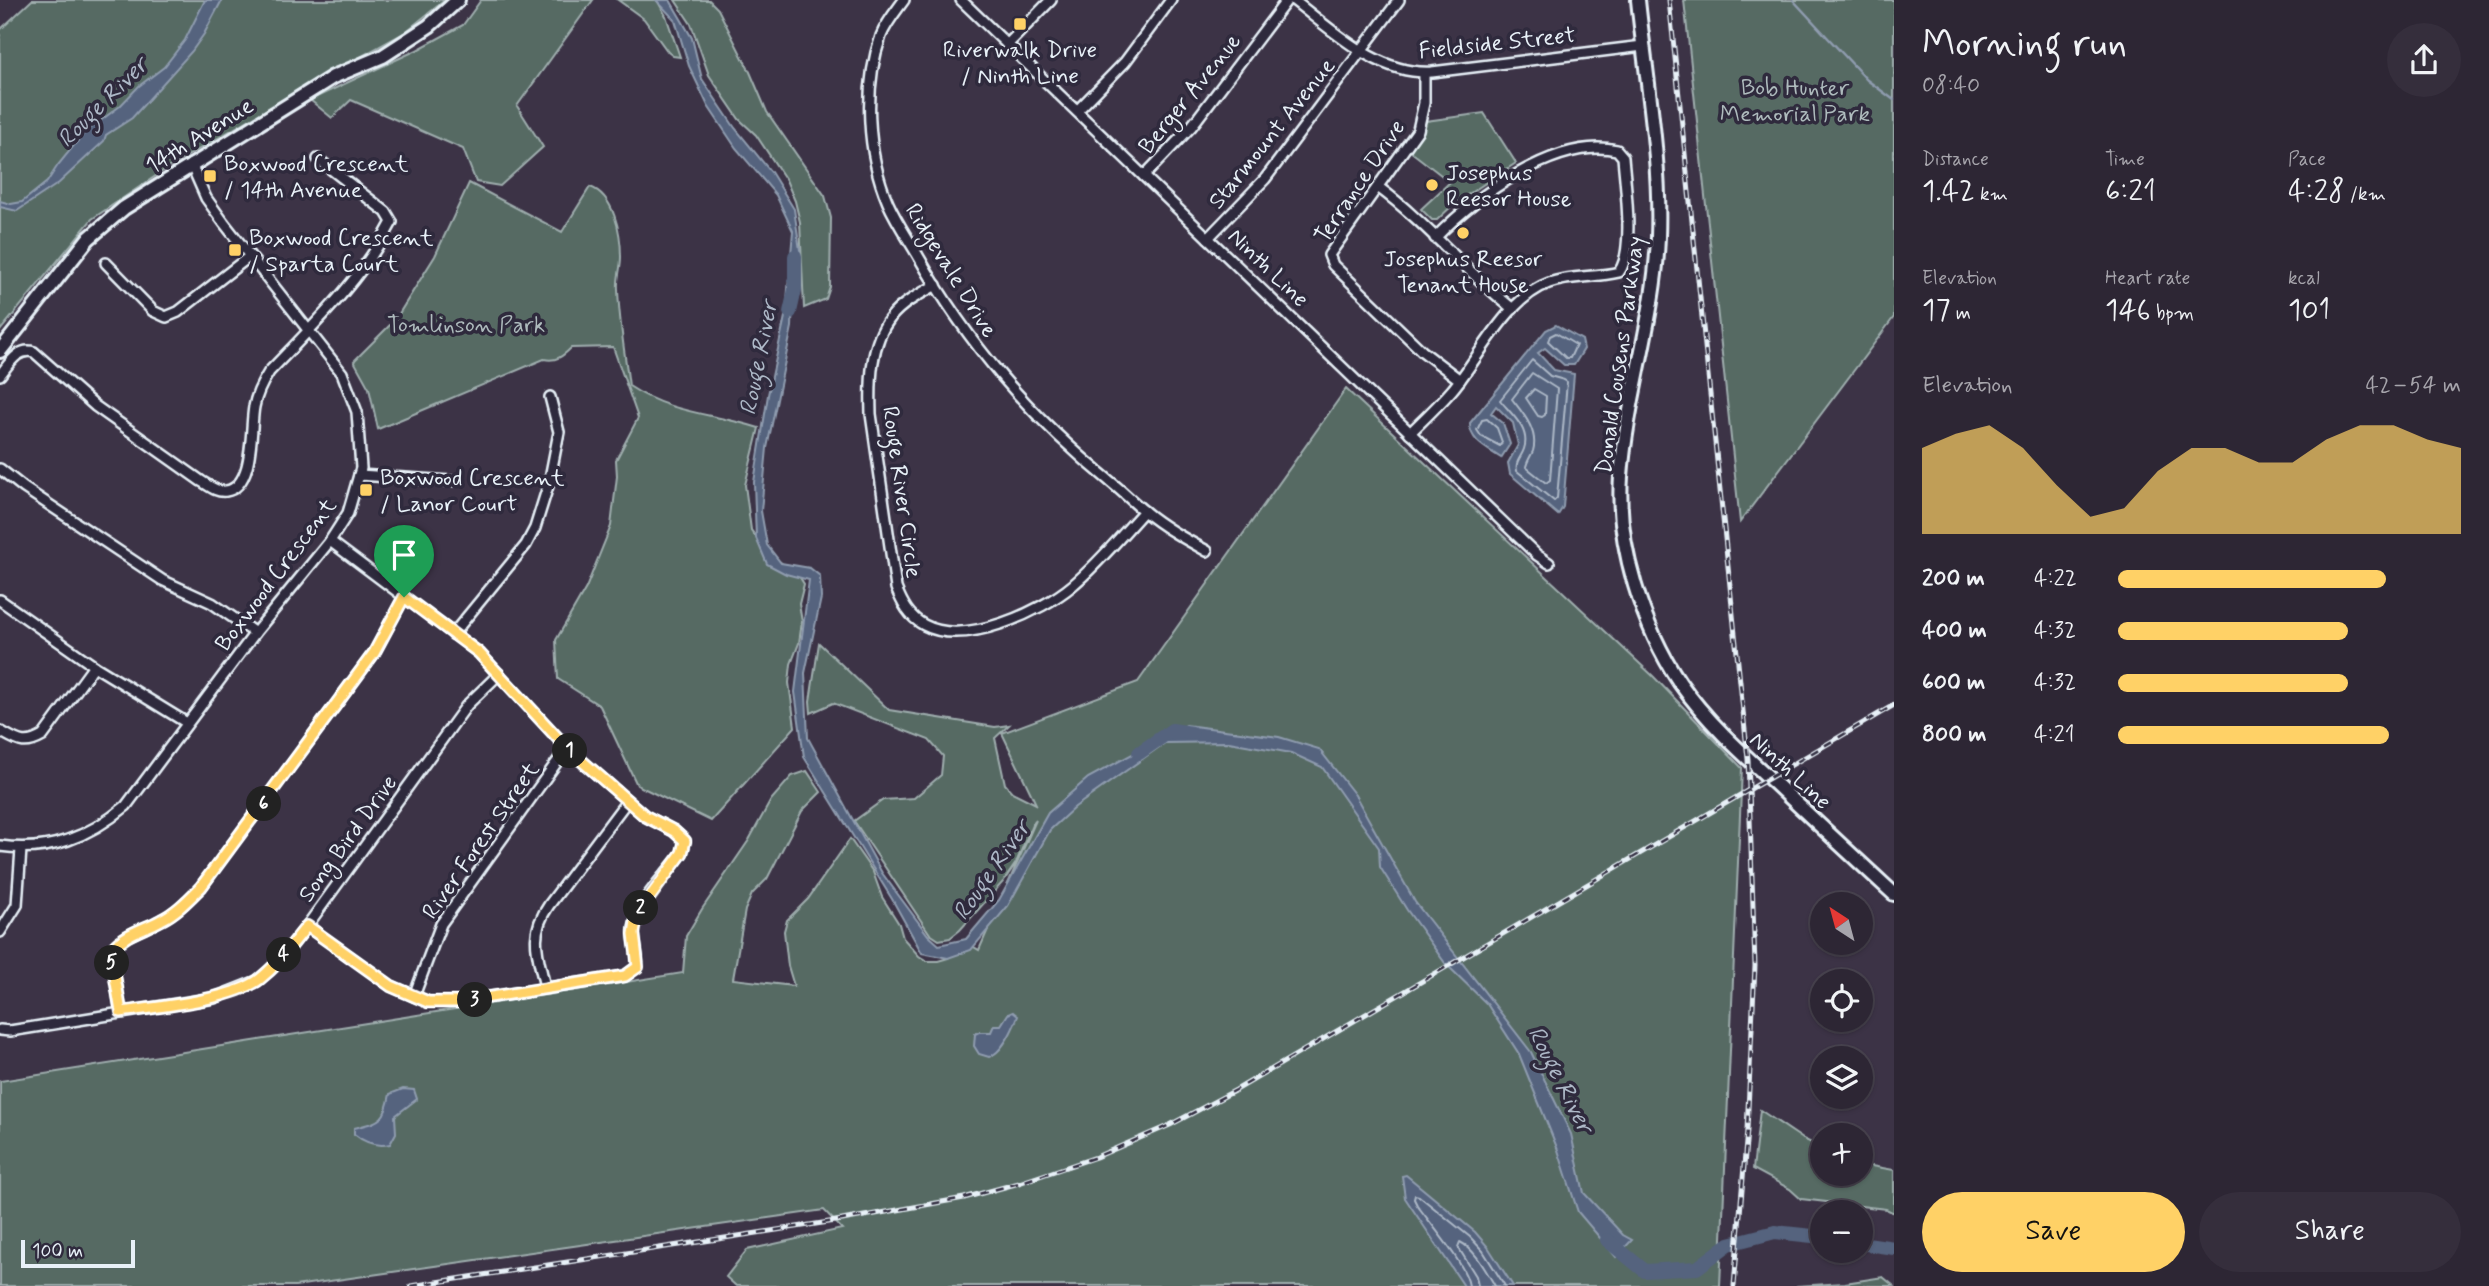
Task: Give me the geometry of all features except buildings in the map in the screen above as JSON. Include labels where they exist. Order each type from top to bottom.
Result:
[{"type":"main road","name":"14th Avenue","points":[[0,351],[88,239],[124,208],[332,77],[383,56],[429,26],[458,0]]},
{"type":"main road","name":"Donald Cousens Parkway","points":[[1638,0],[1658,190],[1658,239],[1656,265],[1624,445],[1622,512],[1635,583],[1653,634],[1670,667]]},
{"type":"main road","name":"Ninth Line","points":[[1670,667],[1689,695],[1729,741],[1894,894]]},
{"type":"street","name":"Ridgevale Drive","points":[[904,0],[885,28],[872,70],[871,130],[877,168],[887,201],[971,340],[1032,410],[1061,440],[1144,511],[1207,551]]},
{"type":"street","name":"Ninth Line","points":[[961,0],[1537,555],[1549,563]]},
{"type":"street","points":[[1007,45],[1051,0]]},
{"type":"street","points":[[1077,111],[1125,62],[1171,0]]},
{"type":"street","name":"Berger Avenue","points":[[1144,176],[1191,127],[1287,0]]},
{"type":"street","name":"Fieldside Street","points":[[1293,0],[1361,51],[1393,68],[1424,73],[1643,46]]},
{"type":"street","name":"Starmount Avenue","points":[[1208,238],[1265,179],[1399,0]]},
{"type":"street","name":"Terrance Drive","points":[[1424,73],[1424,103],[1418,130],[1329,255],[1331,261],[1422,351],[1460,380]]},
{"type":"street","points":[[1410,433],[1460,380],[1513,309],[1529,293],[1565,278],[1619,272],[1623,266],[1628,220],[1623,158],[1617,150],[1609,148],[1562,153],[1540,161],[1466,208],[1435,238]]},
{"type":"street","points":[[0,375],[18,353],[27,350],[34,352],[112,418],[201,481],[217,490],[225,491],[234,486],[249,462],[253,410],[263,382],[269,372],[350,284],[392,222],[386,212],[318,159]]},
{"type":"street","name":"Boxwood Crescent","points":[[0,846],[20,849],[73,840],[108,821],[134,796],[255,633],[330,541],[348,513],[361,468],[357,412],[342,373],[206,198],[191,164]]},
{"type":"street","points":[[1378,187],[1482,284],[1513,309]]},
{"type":"street","points":[[106,264],[153,311],[166,317],[178,312],[250,256]]},
{"type":"street","name":"Rouge River Circle","points":[[936,285],[911,300],[892,316],[885,326],[876,351],[870,391],[896,588],[905,608],[925,626],[961,633],[1020,617],[1072,587],[1144,511]]},
{"type":"street","points":[[453,634],[526,545],[535,528],[549,483],[559,432],[550,397]]},
{"type":"street","points":[[0,468],[24,488],[162,580],[212,603],[255,633]]},
{"type":"street","points":[[359,475],[451,481]]},
{"type":"street","points":[[307,926],[391,986],[428,1002],[459,1002],[625,976],[638,967],[634,934],[637,915],[682,853],[685,841],[674,831],[645,816],[567,748],[479,653],[330,541]]},
{"type":"street","points":[[121,1012],[112,949],[125,936],[162,920],[180,908],[201,887],[374,653],[404,597]]},
{"type":"street","points":[[0,600],[94,666],[187,723]]},
{"type":"street","points":[[0,731],[20,742],[32,742],[43,736],[94,666]]},
{"type":"street","name":"Song Bird Drive","points":[[0,1030],[10,1031],[214,998],[257,981],[277,964],[307,926],[467,705],[499,674]]},
{"type":"street","name":"River Forest Street","points":[[414,996],[440,924],[567,748]]},
{"type":"street","points":[[545,987],[535,933],[539,922],[627,801]]},
{"type":"street","points":[[0,932],[17,905],[20,849]]},
{"type":"green space","points":[[32,0],[445,0],[404,33],[291,95],[169,167],[92,219],[0,331],[0,30]]},
{"type":"green space","points":[[481,0],[593,0],[517,106],[543,147],[500,186],[476,182],[463,149],[351,100],[332,118],[310,100],[417,50],[463,25]]},
{"type":"green space","points":[[618,0],[657,0],[666,16],[680,57],[668,52],[644,19]]},
{"type":"green space","points":[[675,0],[709,0],[718,9],[767,112],[825,196],[831,218],[830,287],[826,299],[804,308],[800,222],[795,201],[786,180],[756,135],[739,119],[709,75],[691,24]]},
{"type":"green space","name":"Bob Hunter Memorial Park","points":[[1684,0],[1894,0],[1894,317],[1740,522]]},
{"type":"green space","points":[[1484,113],[1516,163],[1455,203],[1437,220],[1432,220],[1421,209],[1450,182],[1410,151],[1426,121]]},
{"type":"green space","name":"Tomlinson Park","points":[[469,183],[562,232],[590,187],[598,191],[610,206],[620,237],[619,301],[629,386],[676,408],[759,428],[745,485],[751,530],[767,552],[799,576],[804,584],[799,604],[802,622],[799,643],[791,664],[789,683],[795,727],[711,821],[637,785],[600,706],[558,679],[556,640],[586,588],[611,526],[617,476],[616,460],[638,418],[613,347],[571,348],[559,358],[544,359],[378,429],[369,388],[354,361],[395,320],[435,256]]},
{"type":"green space","points":[[1346,389],[1653,676],[1742,768],[1720,1286],[736,1286],[726,1277],[747,1250],[842,1229],[824,1210],[295,1286],[0,1286],[0,1081],[683,973],[686,936],[749,840],[771,800],[792,776],[807,771],[821,792],[802,811],[767,879],[752,894],[745,910],[733,979],[794,986],[788,966],[784,931],[787,920],[808,899],[850,839],[873,872],[882,897],[899,924],[903,938],[919,956],[927,961],[938,961],[948,958],[967,943],[979,950],[1036,820],[1016,863],[1003,882],[960,930],[950,938],[939,940],[930,934],[854,821],[883,800],[914,798],[941,775],[943,756],[929,740],[833,703],[811,713],[810,701],[819,643],[889,710],[995,727],[1009,725],[995,738],[1005,784],[1012,792],[1036,804],[1002,733],[1138,682]]},
{"type":"green space","points":[[1760,1110],[1810,1142],[1810,1186],[1873,1186],[1873,1166],[1894,1170],[1894,1213],[1873,1207],[1873,1200],[1801,1199],[1790,1189],[1753,1169]]},
{"type":"green space","points":[[1883,1277],[1894,1286],[1796,1286],[1845,1283]]},
{"type":"water","points":[[205,0],[222,0],[204,34],[132,118],[106,135],[104,141],[59,183],[17,211],[0,207],[0,201],[11,204],[22,202],[47,182],[84,133],[164,67],[185,40]]},
{"type":"water","points":[[656,0],[670,0],[692,38],[702,79],[735,128],[771,172],[794,209],[800,250],[799,265],[794,275],[792,327],[767,448],[761,511],[767,545],[781,563],[810,568],[820,576],[821,598],[805,673],[808,738],[882,873],[928,935],[939,945],[966,939],[999,900],[1048,813],[1088,778],[1186,725],[1279,737],[1319,749],[1355,795],[1415,902],[1531,1052],[1571,1134],[1584,1193],[1623,1235],[1632,1240],[1616,1257],[1578,1212],[1558,1150],[1519,1054],[1487,1004],[1445,963],[1407,910],[1380,867],[1379,848],[1322,767],[1291,753],[1229,742],[1165,743],[1075,807],[1050,830],[1008,906],[971,950],[948,958],[922,953],[892,899],[804,757],[795,692],[809,580],[786,574],[767,564],[756,538],[754,482],[768,395],[786,312],[793,231],[776,195],[736,148],[708,106],[689,66],[675,20]]},
{"type":"water","points":[[1556,325],[1582,340],[1584,349],[1574,365],[1564,365],[1545,348],[1538,353],[1554,370],[1574,374],[1563,507],[1558,515],[1510,474],[1508,463],[1518,445],[1513,423],[1496,406],[1491,413],[1503,423],[1510,444],[1501,458],[1476,440],[1470,423],[1546,330]]},
{"type":"water","points":[[1013,1012],[1018,1016],[1003,1046],[989,1057],[979,1054],[974,1046],[975,1034],[991,1032],[994,1025],[1001,1025],[1008,1014]]},
{"type":"water","points":[[403,1089],[414,1090],[417,1099],[395,1116],[396,1133],[390,1144],[371,1144],[354,1134],[354,1128],[380,1119],[386,1110],[390,1094]]},
{"type":"water","points":[[1406,1175],[1475,1232],[1513,1286],[1464,1286],[1405,1198],[1402,1176]]},
{"type":"waterway","points":[[1793,0],[1867,80],[1894,100]]},
{"type":"waterway","name":"Rouge River","points":[[790,312],[795,290],[795,256]]},
{"type":"waterway","name":"Rouge River","points":[[1139,753],[1172,730],[1192,733]]},
{"type":"waterway","name":"Rouge River","points":[[1607,1240],[1645,1271],[1697,1268],[1729,1244],[1775,1232],[1810,1236]]},
{"type":"waterway","name":"Rouge River","points":[[1873,1245],[1894,1248]]},
{"type":"railway","points":[[1669,0],[1748,759],[1755,966],[1747,1130],[1734,1286]]},
{"type":"railway","points":[[411,1286],[842,1220],[964,1198],[1096,1157],[1170,1125],[1236,1090],[1894,705]]},
{"type":"place","name":"Riverwalk Drive / Ninth Line","points":[[1020,24]]},
{"type":"place","name":"Boxwood Crescent / 14th Avenue","points":[[210,176]]},
{"type":"place","name":"Josephus Reesor House","points":[[1432,185]]},
{"type":"place","name":"Josephus Reesor Tenant House","points":[[1463,233]]},
{"type":"place","name":"Boxwood Crescent / Sparta Court","points":[[235,250]]},
{"type":"place","name":"Boxwood Crescent / Lanor Court","points":[[366,490]]},
{"type":"route","points":[[404,597],[479,653],[567,748],[645,816],[674,831],[685,841],[682,853],[637,915],[634,949],[638,967],[625,976],[459,1002],[428,1002],[391,986],[307,926],[277,964],[257,981],[214,998],[121,1012],[112,949],[125,936],[162,920],[180,908],[215,871],[374,653],[397,605],[404,597]]}]
